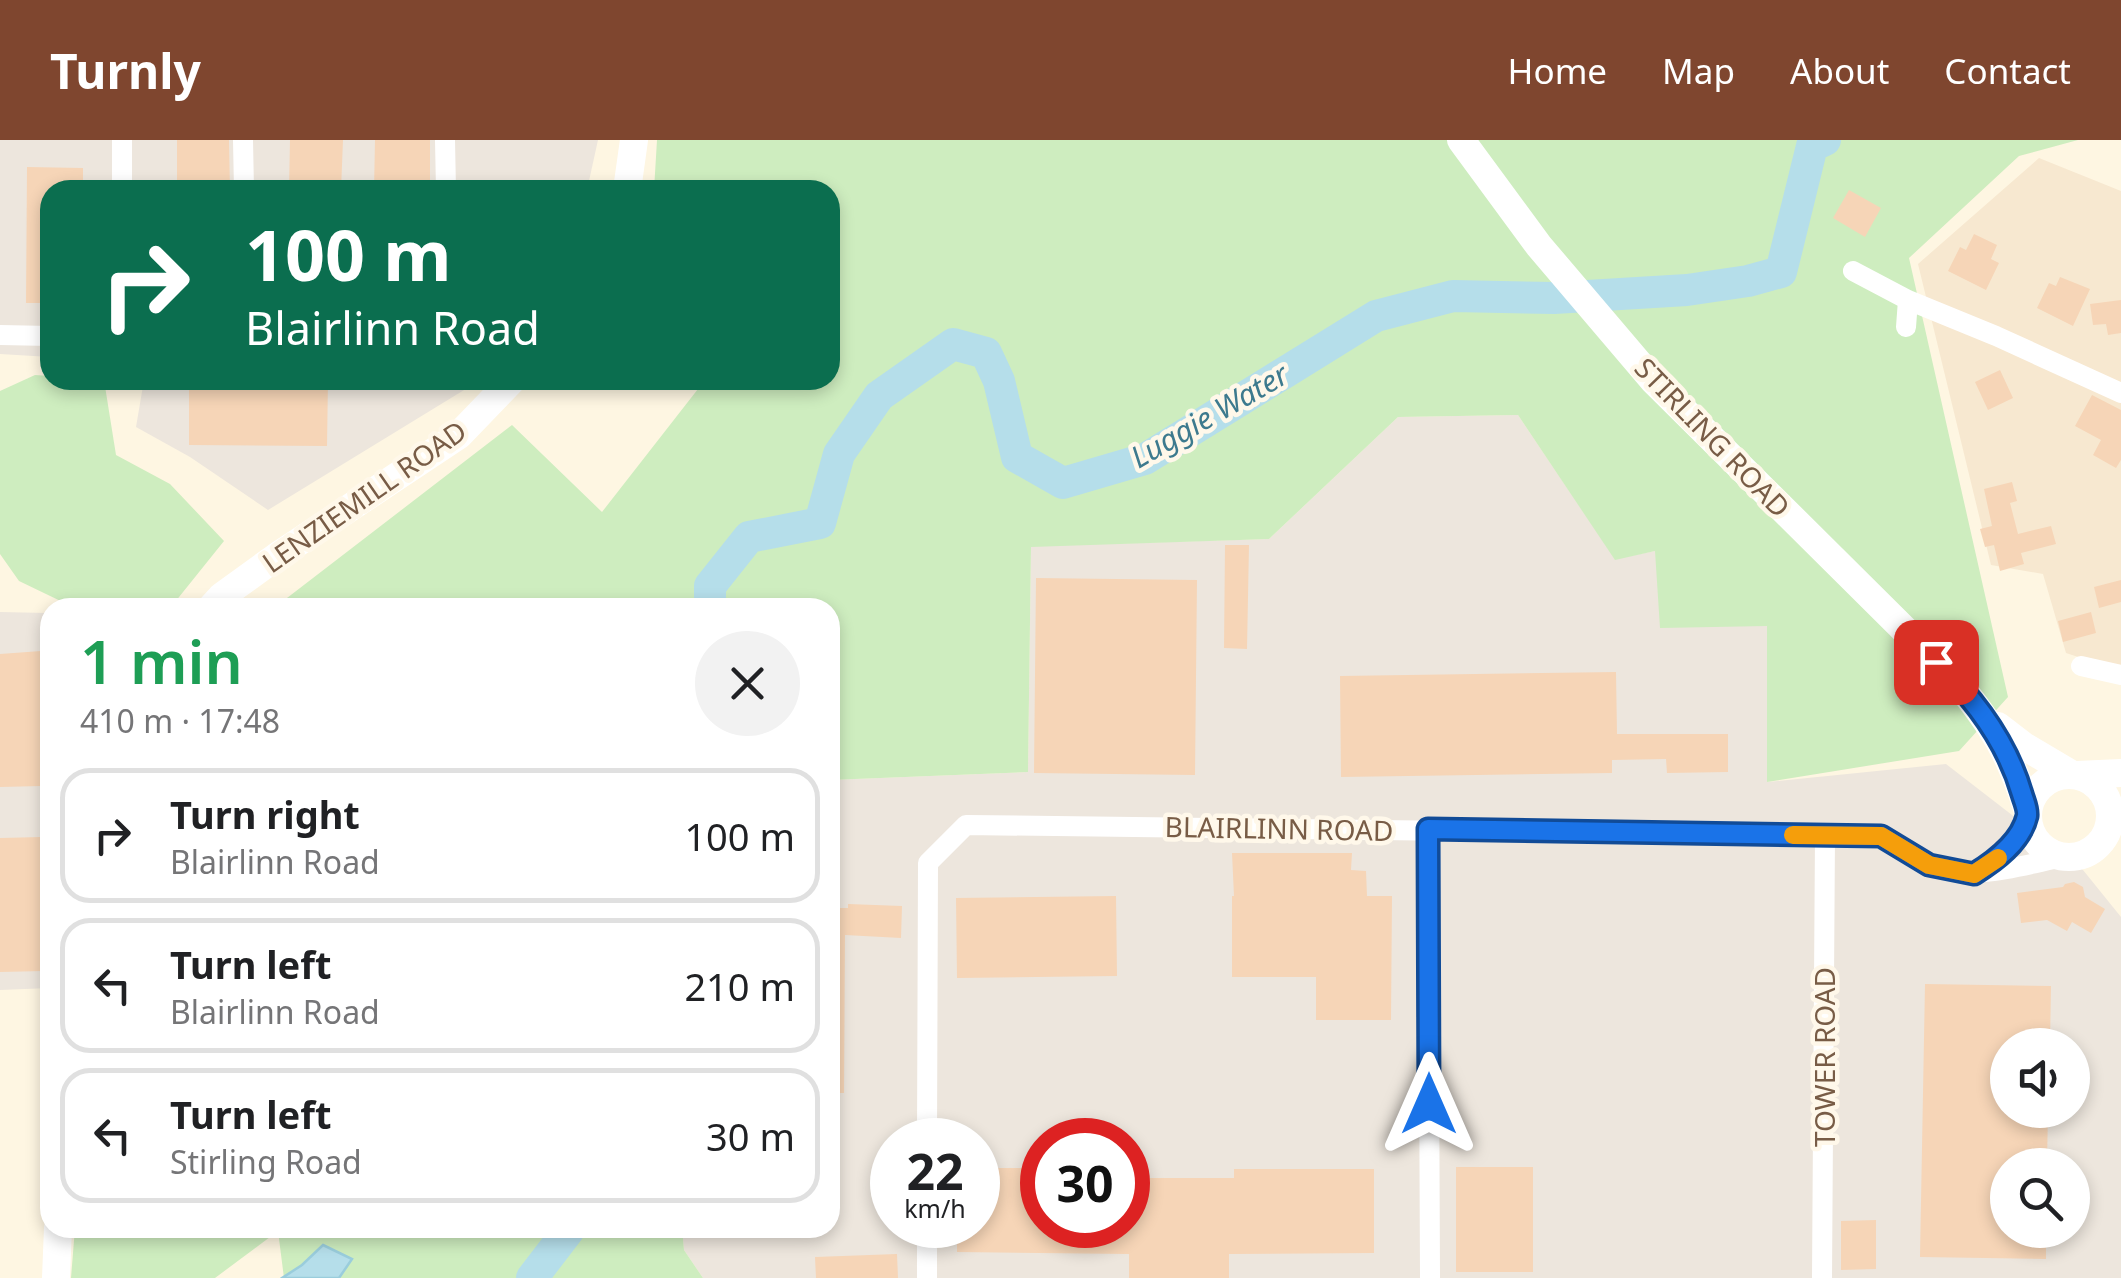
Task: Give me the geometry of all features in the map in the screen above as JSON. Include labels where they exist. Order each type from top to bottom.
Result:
[{"type":"main road","points":[[628,180],[634,140]]},
{"type":"main road","name":"STIRLING ROAD","points":[[1461,140],[1540,246],[1653,380],[1955,680],[1985,716],[2015,770],[2028,813]]},
{"type":"main road","name":"LENZIEMILL ROAD","points":[[220,598],[276,556],[459,434],[502,390]]},
{"type":"main road","name":"STIRLING ROAD","points":[[1985,716],[2024,746],[2074,775]]},
{"type":"main road","points":[[2074,775],[2096,784],[2115,815],[2104,838],[2092,850],[2063,857],[2036,840],[2029,826],[2032,798],[2054,778],[2074,775],[2121,773]]},
{"type":"main road","points":[[56,1278],[58,1238]]},
{"type":"street","points":[[122,140],[122,180]]},
{"type":"street","points":[[243,140],[244,180]]},
{"type":"street","points":[[445,140],[446,180]]},
{"type":"street","points":[[1853,270],[1908,300],[2121,393]]},
{"type":"street","points":[[1906,326],[1908,300]]},
{"type":"street","points":[[0,335],[40,336]]},
{"type":"street","points":[[2082,666],[2121,675]]},
{"type":"street","points":[[1974,874],[1996,860],[2017,837],[2028,813]]},
{"type":"street","name":"BLAIRLINN ROAD","points":[[927,1118],[928,863],[966,825],[1881,836],[1929,865],[1974,874],[2063,857]]},
{"type":"street","points":[[1428,829],[1430,1278]]},
{"type":"street","name":"TOWER ROAD","points":[[1822,1278],[1825,836]]},
{"type":"street","points":[[927,1248],[927,1278]]},
{"type":"shaded area","points":[[0,140],[598,140],[589,180],[40,180],[40,356],[0,354]]},
{"type":"shaded area","points":[[2039,158],[2121,191],[2121,671],[2066,653],[2043,574],[1991,565],[1918,264]]},
{"type":"shaded area","points":[[142,390],[464,390],[268,510],[190,457],[136,427]]},
{"type":"shaded area","points":[[1518,415],[1615,559],[1655,551],[1767,626],[1767,782],[1946,764],[2083,870],[2121,917],[2121,1278],[703,1278],[684,1250],[683,1238],[840,1238],[840,780],[1028,772],[1031,546],[1269,539],[1398,417]]},
{"type":"shaded area","points":[[0,612],[40,613],[40,988],[0,990]]},
{"type":"green space","points":[[657,140],[2078,140],[2019,156],[1909,258],[2008,697],[1959,751],[1767,782],[1767,626],[1660,628],[1655,551],[1615,560],[1518,415],[1398,417],[1269,539],[1031,547],[1028,772],[840,780],[840,598],[287,598],[512,425],[602,512],[697,390],[840,390],[840,180],[655,180]]},
{"type":"green space","points":[[35,375],[40,375],[40,390],[106,390],[116,455],[170,484],[224,541],[178,598],[54,598],[19,581],[0,554],[0,391]]},
{"type":"green space","points":[[74,1238],[269,1238],[215,1278],[71,1278]]},
{"type":"green space","points":[[279,1238],[683,1238],[684,1250],[703,1278],[284,1278]]},
{"type":"water","points":[[323,1245],[352,1259],[339,1278],[282,1278],[302,1265]]},
{"type":"building","points":[[177,140],[229,140],[230,180],[177,180]]},
{"type":"building","points":[[290,140],[343,140],[341,180],[289,180]]},
{"type":"building","points":[[375,140],[430,140],[430,180],[374,180]]},
{"type":"building","points":[[27,167],[83,168],[83,180],[40,180],[40,303],[26,303]]},
{"type":"building","points":[[1849,190],[1881,208],[1865,237],[1833,218]]},
{"type":"building","points":[[1974,234],[1997,245],[1991,259],[1999,263],[1986,290],[1948,271],[1960,247],[1966,250]]},
{"type":"building","points":[[2060,277],[2090,289],[2073,326],[2037,308],[2049,283],[2056,286]]},
{"type":"building","points":[[2121,300],[2121,333],[2108,335],[2106,324],[2093,325],[2090,304]]},
{"type":"building","points":[[2000,370],[2013,398],[1988,410],[1975,382]]},
{"type":"building","points":[[189,390],[328,390],[327,446],[189,445]]},
{"type":"building","points":[[2092,395],[2121,410],[2121,460],[2116,468],[2093,455],[2101,440],[2075,426]]},
{"type":"building","points":[[2012,482],[2017,501],[2010,503],[2018,534],[2051,526],[2056,544],[2021,553],[2024,564],[2000,571],[1994,545],[1985,547],[1980,529],[1992,526],[1984,489]]},
{"type":"building","points":[[1225,545],[1249,545],[1247,649],[1224,648]]},
{"type":"building","points":[[1036,578],[1197,580],[1195,775],[1034,773]]},
{"type":"building","points":[[2121,580],[2121,602],[2099,608],[2094,587]]},
{"type":"building","points":[[2091,612],[2096,633],[2063,642],[2058,621]]},
{"type":"building","points":[[40,651],[40,786],[0,787],[0,654]]},
{"type":"building","points":[[1616,672],[1617,734],[1728,734],[1728,772],[1667,773],[1666,759],[1612,760],[1612,773],[1341,777],[1340,676]]},
{"type":"building","points":[[40,837],[40,971],[0,972],[0,838]]},
{"type":"building","points":[[1232,853],[1352,853],[1351,870],[1366,871],[1367,896],[1392,896],[1391,1020],[1316,1020],[1316,977],[1232,977]]},
{"type":"building","points":[[2074,882],[2083,887],[2085,897],[2105,909],[2091,933],[2072,922],[2067,931],[2047,920],[2021,923],[2017,893]]},
{"type":"building","points":[[1116,896],[1117,976],[957,978],[956,898]]},
{"type":"building","points":[[848,904],[902,906],[901,938],[845,935],[844,1093],[840,1093],[840,908],[848,908]]},
{"type":"building","points":[[1925,984],[2051,986],[2050,1028],[1990,1028],[1990,1128],[2048,1128],[2047,1148],[1990,1148],[1990,1248],[2046,1248],[2046,1259],[1920,1257]]},
{"type":"building","points":[[1456,1167],[1533,1167],[1533,1272],[1456,1272]]},
{"type":"building","points":[[1000,1168],[1020,1168],[1020,1248],[1150,1248],[1150,1178],[1234,1178],[1234,1169],[1374,1169],[1374,1253],[1229,1254],[1229,1278],[1129,1278],[1129,1254],[957,1252],[957,1248],[1000,1248]]},
{"type":"building","points":[[1876,1220],[1876,1269],[1841,1270],[1841,1221]]},
{"type":"building","points":[[897,1254],[898,1278],[816,1278],[815,1257]]},
{"type":"waterway","name":"Luggie Water","points":[[710,598],[710,586],[749,537],[820,523],[839,454],[879,396],[953,344],[986,353],[999,381],[1017,457],[1063,483],[1145,459],[1376,316],[1453,296],[1554,298],[1687,290],[1781,272],[1812,146],[1825,140]]},
{"type":"waterway","name":"Luggie Water","points":[[532,1278],[563,1238]]},
{"type":"slow traffic","points":[[1793,835],[1881,836],[1929,865],[1974,874],[1998,858]]},
{"type":"route","points":[[1429,1104],[1428,829],[1881,836],[1929,865],[1974,874],[1996,860],[2017,837],[2028,812],[2015,770],[1985,716],[1936,662]]}]
